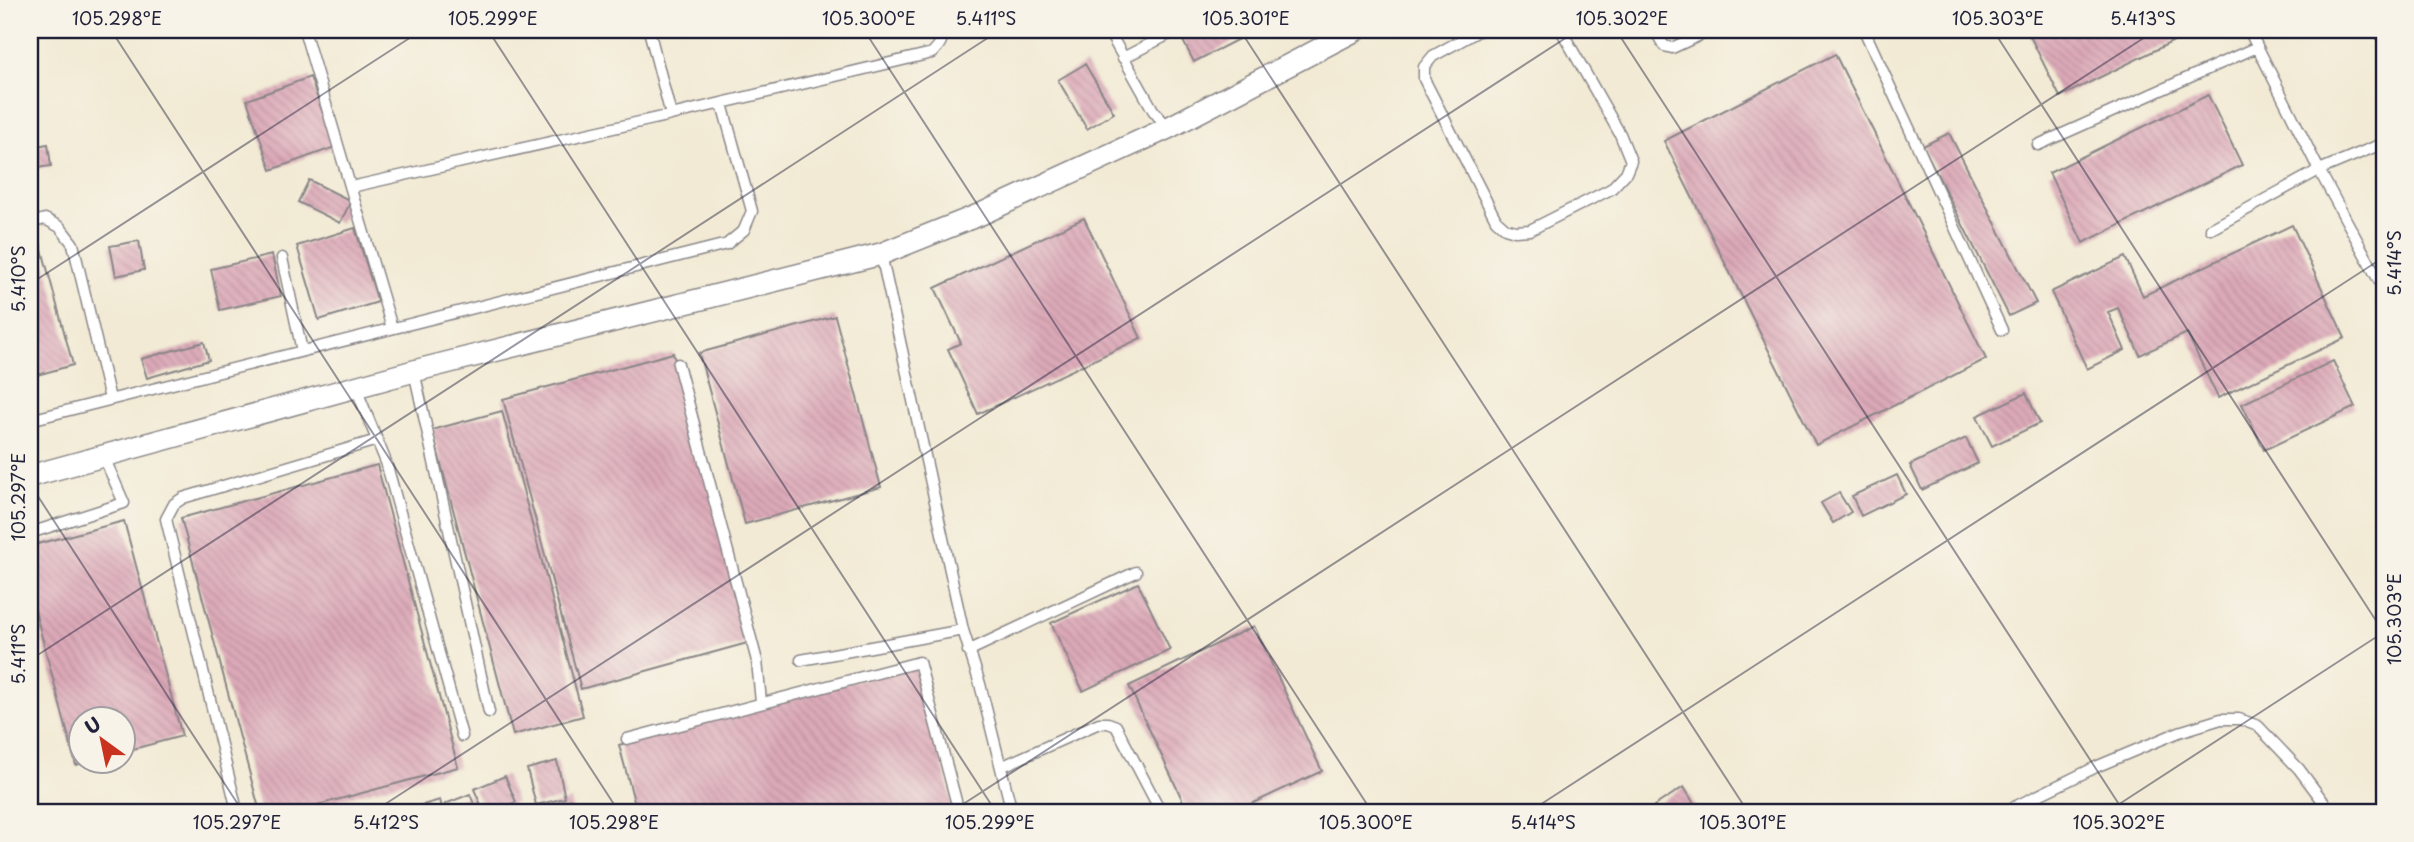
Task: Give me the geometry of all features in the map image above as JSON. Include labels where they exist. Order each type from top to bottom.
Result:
[{"type":"street","points":[[30,476],[414,370],[881,254],[981,214],[1168,128],[1356,30]]},
{"type":"lane","points":[[304,30],[392,328]]},
{"type":"lane","points":[[649,30],[671,115]]},
{"type":"lane","points":[[351,187],[722,104],[932,53],[939,46],[942,30]]},
{"type":"lane","points":[[1108,30],[1153,110],[1168,128]]},
{"type":"lane","points":[[1123,58],[1177,30]]},
{"type":"lane","points":[[1480,30],[1433,56],[1424,67],[1424,79],[1496,220],[1505,228],[1515,231],[1531,230],[1611,189],[1626,173],[1631,161],[1620,134],[1561,30]]},
{"type":"lane","points":[[1655,30],[1664,46],[1672,48],[1711,30]]},
{"type":"lane","points":[[1864,30],[2001,330]]},
{"type":"lane","points":[[2249,30],[2319,170],[2384,290]]},
{"type":"lane","points":[[2038,145],[2257,47]]},
{"type":"lane","points":[[30,420],[727,244],[744,229],[751,211],[722,104]]},
{"type":"lane","points":[[2211,229],[2319,170],[2384,143]]},
{"type":"lane","points":[[30,223],[45,219],[60,227],[73,244],[110,399]]},
{"type":"lane","points":[[881,254],[962,630],[980,684],[1012,812]]},
{"type":"lane","points":[[282,258],[302,351]]},
{"type":"lane","points":[[678,364],[757,662],[761,702]]},
{"type":"lane","points":[[414,370],[488,712]]},
{"type":"lane","points":[[356,388],[386,462],[462,736]]},
{"type":"lane","points":[[235,802],[166,519],[174,504],[183,498],[377,440]]},
{"type":"lane","points":[[30,533],[124,503],[104,457]]},
{"type":"lane","points":[[968,650],[1136,572]]},
{"type":"lane","points":[[801,660],[962,630]]},
{"type":"lane","points":[[627,739],[919,662],[959,812]]},
{"type":"lane","points":[[2004,812],[2144,747],[2203,723],[2221,719],[2239,719],[2258,726],[2300,769],[2331,812]]},
{"type":"lane","points":[[1001,767],[1099,723],[1108,723],[1116,726],[1161,812]]},
{"type":"building","points":[[1201,30],[1256,30],[1194,62],[1182,39]]},
{"type":"building","points":[[2027,30],[2181,30],[2184,36],[2060,97]]},
{"type":"building","points":[[1835,54],[1986,359],[1816,445],[1664,141]]},
{"type":"building","points":[[1085,64],[1114,113],[1087,129],[1058,80]]},
{"type":"building","points":[[310,77],[335,147],[271,170],[247,100]]},
{"type":"building","points":[[2208,95],[2242,165],[2083,243],[2049,173]]},
{"type":"building","points":[[1949,133],[2036,303],[2009,316],[1923,146]]},
{"type":"building","points":[[48,144],[51,166],[30,169],[30,147]]},
{"type":"building","points":[[309,180],[351,201],[340,223],[298,202]]},
{"type":"building","points":[[1084,218],[1141,338],[978,414],[948,349],[961,343],[935,288]]},
{"type":"building","points":[[2292,225],[2345,338],[2218,398],[2187,333],[2140,355],[2118,308],[2108,312],[2125,350],[2087,369],[2051,292],[2125,257],[2143,296]]},
{"type":"building","points":[[36,227],[73,365],[30,377],[30,229]]},
{"type":"building","points":[[355,228],[378,302],[319,320],[297,246]]},
{"type":"building","points":[[139,241],[144,270],[116,276],[110,246]]},
{"type":"building","points":[[272,255],[281,296],[220,310],[211,269]]},
{"type":"building","points":[[835,316],[881,487],[745,524],[699,353]]},
{"type":"building","points":[[204,342],[209,360],[147,378],[141,359]]},
{"type":"building","points":[[673,353],[751,642],[581,689],[503,399]]},
{"type":"building","points":[[2333,361],[2355,407],[2264,450],[2242,404]]},
{"type":"building","points":[[2026,393],[2040,423],[1992,446],[1977,416]]},
{"type":"building","points":[[502,411],[583,716],[513,735],[432,430]]},
{"type":"building","points":[[1966,438],[1978,463],[1922,490],[1910,465]]},
{"type":"building","points":[[377,465],[458,767],[292,812],[260,812],[181,518]]},
{"type":"building","points":[[1897,475],[1906,494],[1861,516],[1852,496]]},
{"type":"building","points":[[1839,493],[1851,512],[1833,523],[1821,503]]},
{"type":"building","points":[[124,521],[182,736],[136,748],[136,706],[66,706],[66,727],[30,592],[30,546]]},
{"type":"building","points":[[1138,583],[1170,650],[1083,691],[1051,623]]},
{"type":"building","points":[[1254,626],[1322,771],[1234,812],[1188,812],[1129,686]]},
{"type":"building","points":[[916,664],[955,812],[637,812],[619,745]]},
{"type":"building","points":[[557,761],[565,798],[536,805],[527,769]]},
{"type":"building","points":[[505,776],[516,802],[493,812],[484,812],[474,789]]},
{"type":"building","points":[[1684,787],[1699,812],[1658,812],[1654,806]]},
{"type":"building","points":[[470,794],[477,812],[448,812],[445,804]]},
{"type":"building","points":[[440,800],[443,812],[410,812],[409,809]]},
{"type":"building","points":[[570,800],[573,812],[538,812],[538,810]]}]
